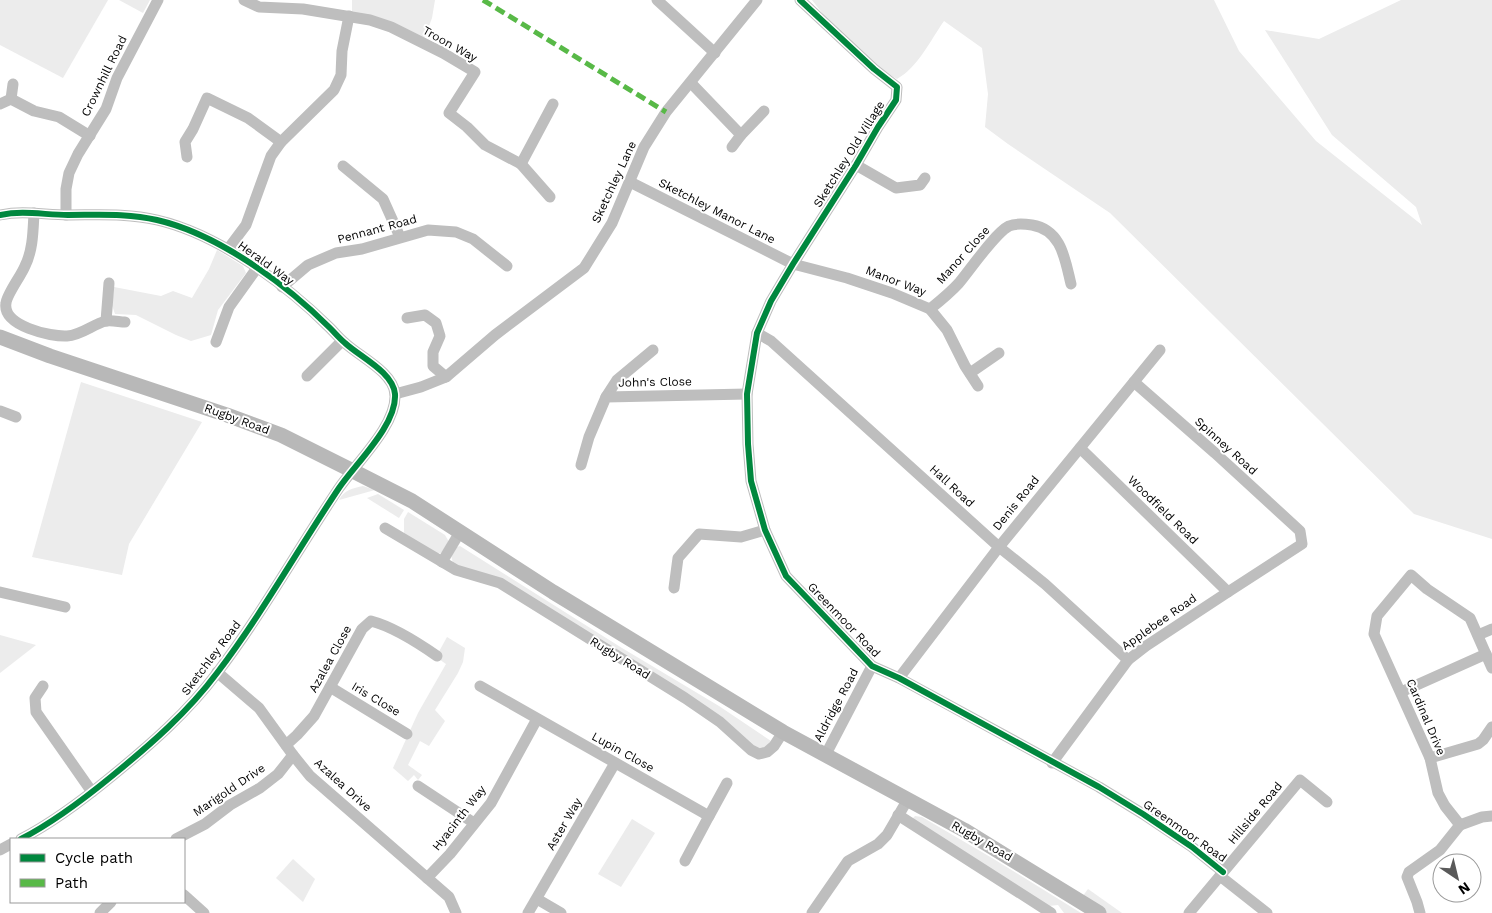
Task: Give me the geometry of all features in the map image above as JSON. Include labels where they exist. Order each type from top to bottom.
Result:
[{"type":"main road","name":"Rugby Road","points":[[0,337],[50,356],[227,414],[281,436],[412,501],[553,592],[783,732],[908,799],[1018,862],[1099,913]]},
{"type":"street","name":"Crownhill Road","points":[[66,215],[66,189],[69,173],[78,154],[106,108],[117,78],[158,0]]},
{"type":"street","name":"Troon Way","points":[[244,0],[259,7],[303,9],[370,20],[391,27],[443,53],[475,72],[449,114],[467,127],[485,145],[521,164]]},
{"type":"street","points":[[657,0],[715,53]]},
{"type":"street","name":"Sketchley Lane","points":[[395,394],[421,387],[446,377],[495,336],[584,268],[612,223],[644,146],[666,112],[715,53],[746,11],[757,0]]},
{"type":"street","name":"Sketchley Old Village","points":[[792,264],[896,100],[897,87],[874,69],[800,0]]},
{"type":"street","points":[[228,249],[246,225],[270,156],[281,142],[334,90],[341,75],[342,51],[349,16]]},
{"type":"street","points":[[691,83],[742,135]]},
{"type":"street","points":[[11,99],[13,84]]},
{"type":"street","points":[[187,157],[185,142],[207,98],[248,118],[281,142]]},
{"type":"street","points":[[11,99],[34,111],[59,117],[90,136]]},
{"type":"street","points":[[0,104],[11,99]]},
{"type":"street","points":[[550,197],[521,164],[554,104]]},
{"type":"street","points":[[732,147],[764,111]]},
{"type":"street","points":[[856,165],[896,188],[920,186],[925,178]]},
{"type":"street","points":[[343,166],[383,199],[400,237]]},
{"type":"street","name":"Sketchley Manor Lane","points":[[630,182],[792,264]]},
{"type":"street","name":"Herald Way","points":[[0,215],[16,212],[66,215],[120,215],[157,220],[190,230],[228,249],[282,287],[331,328],[342,341],[390,379],[395,394]]},
{"type":"street","points":[[34,213],[29,258],[6,301],[8,313],[17,322],[33,332],[51,336],[69,336],[84,332],[106,321],[125,322]]},
{"type":"street","name":"Manor Close","points":[[930,309],[957,285],[996,238],[1009,226],[1023,223],[1038,226],[1049,232],[1056,239],[1062,249],[1071,284]]},
{"type":"street","name":"Pennant Road","points":[[282,287],[308,265],[336,253],[362,249],[428,230],[456,232],[473,239],[507,266]]},
{"type":"street","name":"Manor Way","points":[[792,264],[847,278],[892,293],[930,309],[947,330],[978,386]]},
{"type":"street","name":"Greenmoor Road","points":[[792,264],[771,301],[757,332],[748,394],[748,444],[751,481],[765,530],[786,576],[872,666],[898,678],[1143,814],[1192,847],[1259,910]]},
{"type":"street","points":[[216,342],[229,307],[257,268]]},
{"type":"street","points":[[106,321],[109,283]]},
{"type":"street","points":[[407,318],[425,315],[436,323],[440,336],[433,352],[433,366],[446,377]]},
{"type":"street","name":"Hall Road","points":[[757,332],[771,341],[999,547],[1044,584],[1128,660]]},
{"type":"street","points":[[307,376],[342,341]]},
{"type":"street","points":[[606,397],[617,380],[653,350]]},
{"type":"street","name":"Denis Road","points":[[898,678],[999,547],[1160,350]]},
{"type":"street","points":[[970,373],[999,353]]},
{"type":"street","name":"Spinney Road","points":[[1134,382],[1300,531]]},
{"type":"street","points":[[353,471],[385,427],[392,410],[395,394]]},
{"type":"street","name":"John's Close","points":[[581,465],[589,438],[606,397],[748,394]]},
{"type":"street","points":[[0,411],[16,417]]},
{"type":"street","name":"Woodfield Road","points":[[1080,448],[1228,592]]},
{"type":"street","name":"Sketchley Road","points":[[24,838],[58,818],[127,764],[197,698],[217,672],[340,486],[353,471]]},
{"type":"street","name":"Rugby Road","points":[[392,527],[456,570],[500,583],[685,698],[720,722],[751,750],[759,754],[767,752],[774,746],[783,732]]},
{"type":"street","points":[[674,588],[678,558],[699,534],[740,537],[765,530]]},
{"type":"street","name":"Applebee Road","points":[[1052,763],[1128,660],[1302,544],[1300,531]]},
{"type":"street","points":[[442,562],[460,532]]},
{"type":"street","name":"Cardinal Drive","points":[[1460,825],[1438,793],[1430,758],[1374,634],[1377,616],[1411,575],[1427,589],[1470,618],[1478,635]]},
{"type":"street","points":[[0,592],[65,607]]},
{"type":"street","name":"Azalea Close","points":[[286,744],[314,716],[362,629],[370,621],[381,624],[418,643],[437,656]]},
{"type":"street","points":[[1492,628],[1478,635],[1492,668]]},
{"type":"street","points":[[1401,692],[1486,654]]},
{"type":"street","name":"Aldridge Road","points":[[825,756],[872,666]]},
{"type":"street","name":"Azalea Drive","points":[[217,672],[259,708],[310,776],[449,897],[456,913]]},
{"type":"street","points":[[43,686],[35,698],[36,712],[92,792]]},
{"type":"street","name":"Lupin Close","points":[[480,686],[495,689],[537,719],[709,816]]},
{"type":"street","name":"Iris Close","points":[[330,687],[408,734]]},
{"type":"street","name":"Hyacinth Way","points":[[427,878],[450,854],[491,803],[537,719]]},
{"type":"street","points":[[1430,758],[1478,744],[1492,727]]},
{"type":"street","name":"Marigold Drive","points":[[178,838],[205,824],[230,805],[260,788],[278,774],[293,755]]},
{"type":"street","name":"Aster Way","points":[[528,913],[615,763]]},
{"type":"street","name":"Hillside Road","points":[[1189,913],[1300,780],[1327,802]]},
{"type":"street","points":[[685,861],[727,783]]},
{"type":"street","points":[[418,786],[474,823]]},
{"type":"street","points":[[812,913],[844,865],[856,855],[878,844],[886,835],[908,799]]},
{"type":"street","points":[[898,815],[1051,913]]},
{"type":"street","points":[[1420,913],[1407,877],[1409,872],[1440,850],[1460,825],[1482,817],[1492,816]]},
{"type":"street","points":[[185,896],[204,913]]},
{"type":"street","points":[[537,899],[561,913]]},
{"type":"street","points":[[100,913],[110,903]]},
{"type":"shaded area","points":[[0,0],[108,0],[63,78],[0,45]]},
{"type":"shaded area","points":[[119,0],[150,0],[143,13]]},
{"type":"shaded area","points":[[352,0],[435,0],[432,18],[424,39],[352,13]]},
{"type":"shaded area","points":[[812,0],[1214,0],[1239,51],[1316,141],[1422,225],[1416,207],[1332,135],[1265,30],[1319,39],[1401,0],[1492,0],[1492,539],[1414,514],[1110,213],[985,127],[988,94],[982,48],[944,21],[917,61],[897,79],[885,72],[851,43]]},
{"type":"shaded area","points":[[217,250],[243,266],[246,273],[218,310],[211,335],[191,341],[136,315],[115,314],[112,305],[114,287],[161,296],[173,291],[192,298],[209,269]]},
{"type":"shaded area","points":[[81,382],[202,422],[129,544],[122,575],[32,557]]},
{"type":"shaded area","points":[[363,486],[375,490],[339,500],[346,492]]},
{"type":"shaded area","points":[[378,494],[404,510],[399,518],[367,498]]},
{"type":"shaded area","points":[[408,512],[445,535],[449,542],[441,553],[437,554],[404,534],[404,519]]},
{"type":"shaded area","points":[[460,546],[622,648],[719,706],[771,741],[771,743],[761,751],[505,585],[458,568],[453,563],[451,555]]},
{"type":"shaded area","points":[[0,635],[36,645],[0,673]]},
{"type":"shaded area","points":[[447,637],[465,648],[463,662],[435,710],[445,721],[429,746],[420,741],[408,765],[422,775],[418,780],[414,775],[408,781],[393,768],[418,713],[446,664],[436,657]]},
{"type":"shaded area","points":[[915,816],[922,817],[1081,913],[1064,913],[1058,905],[1048,906],[912,819]]},
{"type":"shaded area","points":[[632,819],[655,833],[621,887],[598,874]]},
{"type":"shaded area","points":[[293,859],[315,879],[303,902],[276,878]]},
{"type":"shaded area","points":[[1088,889],[1122,913],[1105,913],[1082,897]]},
{"type":"marked path","points":[[483,0],[666,112]]},
{"type":"cycle path","points":[[800,0],[874,69],[897,87],[896,100],[793,264],[771,301],[757,333],[747,394],[751,481],[765,530],[786,576],[872,666],[899,678],[1099,787],[1192,847],[1223,872]]},
{"type":"cycle path","points":[[0,215],[26,213],[135,216],[157,220],[204,237],[250,263],[293,295],[345,343],[382,372],[393,386],[395,394],[394,406],[383,431],[339,488],[249,628],[206,687],[168,728],[112,776],[68,810],[23,838]]}]
